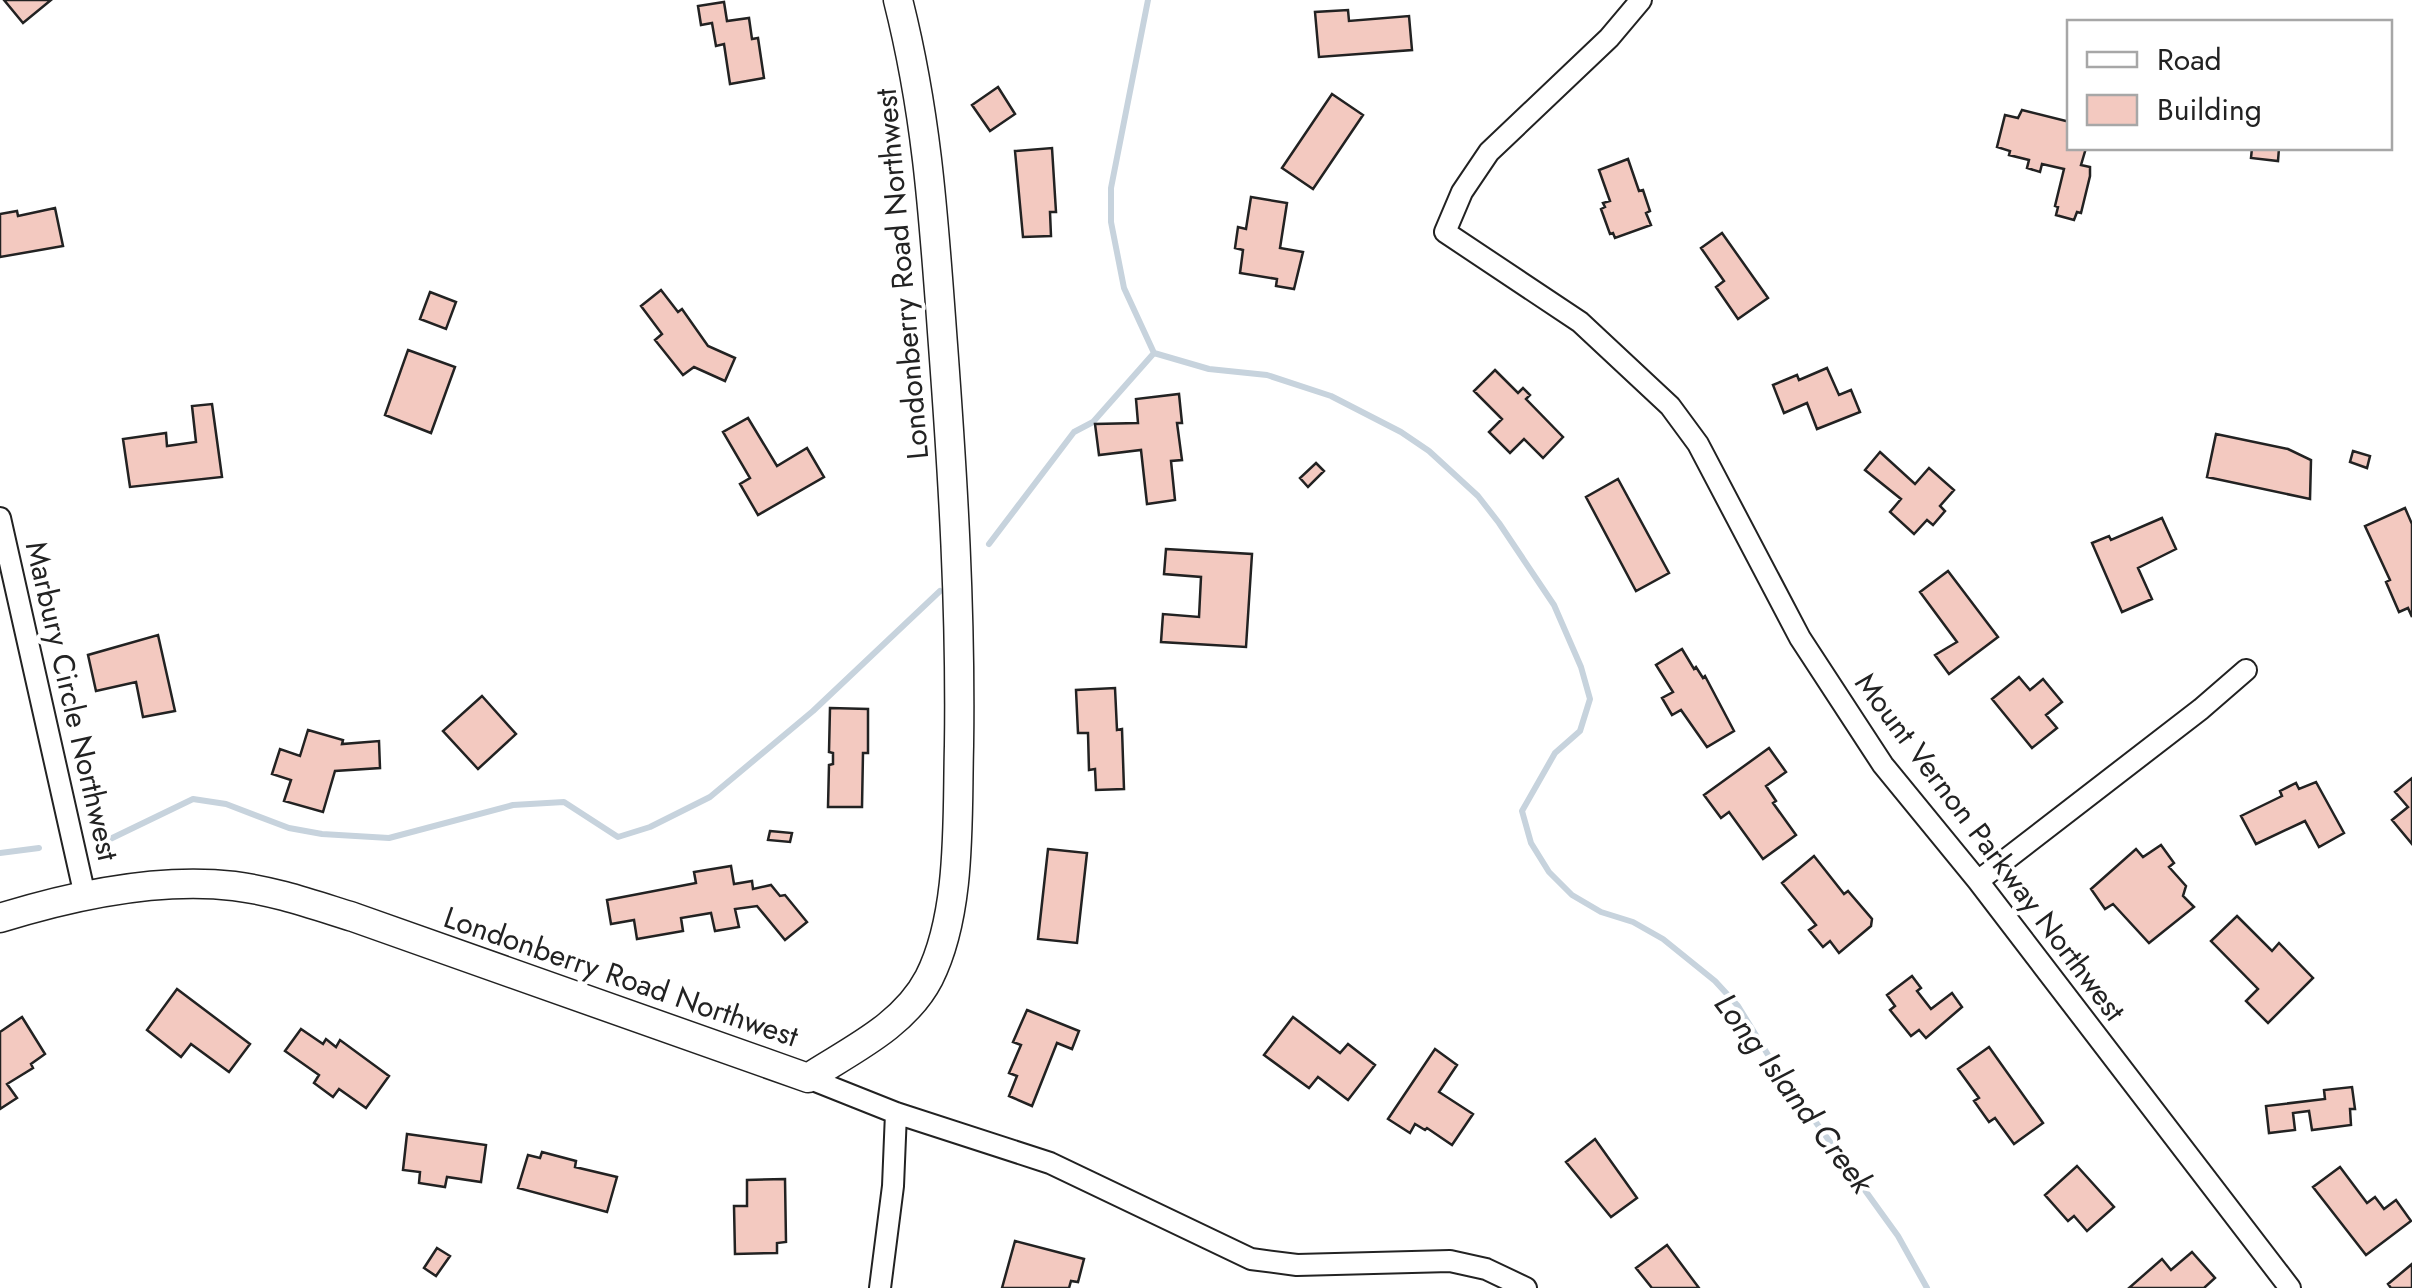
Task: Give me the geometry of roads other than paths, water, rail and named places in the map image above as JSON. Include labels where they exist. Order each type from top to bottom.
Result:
[{"type":"street","name":"Londonberry Road Northwest","points":[[0,918],[85,896],[188,884],[234,886],[280,895],[353,917],[808,1078],[889,1026],[916,996],[939,954],[954,864],[960,668],[958,540],[930,161],[915,68],[898,0]]},
{"type":"street","name":"Mount Vernon Parkway Northwest","points":[[1641,0],[1609,38],[1490,152],[1462,192],[1445,232],[1580,322],[1670,406],[1698,444],[1800,638],[1883,764],[1978,881],[2290,1288]]},
{"type":"street","name":"Marbury Circle Northwest","points":[[0,518],[85,896]]},
{"type":"street","points":[[1978,881],[2202,709],[2246,670]]},
{"type":"street","points":[[808,1078],[1050,1163],[1251,1258],[1297,1265],[1450,1261],[1486,1269],[1526,1288]]},
{"type":"street","points":[[880,1288],[893,1186],[896,1112]]},
{"type":"waterway","name":"Long Island Creek","points":[[1148,0],[1111,188],[1111,222],[1124,288],[1154,353],[1209,369],[1267,375],[1331,396],[1429,451],[1478,496],[1554,605],[1581,667],[1590,699],[1580,731],[1555,753],[1522,811],[1531,843],[1549,872],[1572,895],[1663,939],[1715,981],[1738,1006],[1773,1063],[1898,1236],[1927,1288]]},
{"type":"waterway","points":[[989,544],[1074,432],[1093,422],[1154,353]]},
{"type":"waterway","points":[[106,841],[193,799],[226,804],[289,828],[389,838],[513,805],[564,802],[618,837],[650,827],[710,797],[813,711],[940,591]]},
{"type":"waterway","points":[[0,853],[39,848]]}]
